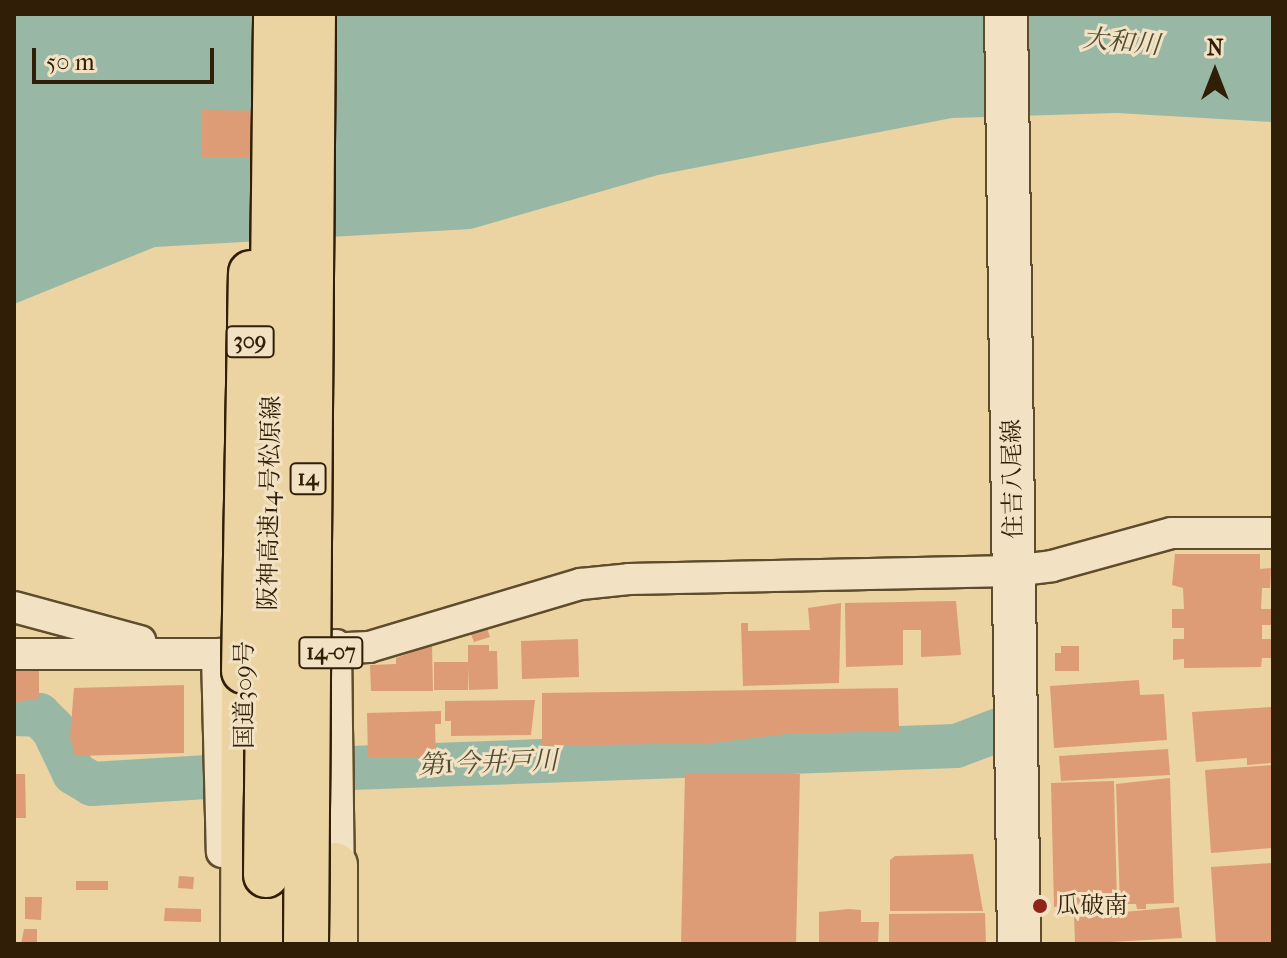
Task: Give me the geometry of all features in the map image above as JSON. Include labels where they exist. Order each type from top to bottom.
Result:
[{"type":"highway","name":"国道309号","points":[[243,944],[256,14]]},
{"type":"highway","name":"阪神高速14号松原線","points":[[265,944],[276,14]]},
{"type":"highway","name":"阪神高速14号松原線","points":[[306,944],[313,14]]},
{"type":"highway","points":[[325,14],[321,262],[327,944]]},
{"type":"highway","name":"14-07","points":[[308,441],[331,652],[337,944]]},
{"type":"main road","name":"住吉八尾線","points":[[1006,14],[1019,944]]},
{"type":"street","points":[[14,654],[217,654],[336,645],[369,647],[581,584],[1013,560],[1052,566],[1172,533],[1273,533]]},
{"type":"street","points":[[14,607],[112,636],[217,654]]},
{"type":"street","points":[[336,645],[337,944]]},
{"type":"street","points":[[217,654],[224,944]]},
{"type":"water","name":"大和川","points":[[14,14],[1273,14],[1273,122],[1117,113],[952,118],[658,175],[471,229],[155,247],[14,304]]},
{"type":"building","points":[[201,110],[268,111],[294,159],[201,157]]},
{"type":"building","points":[[1175,554],[1260,554],[1260,569],[1271,568],[1270,588],[1262,588],[1261,609],[1272,609],[1272,625],[1262,625],[1262,639],[1272,639],[1272,658],[1262,658],[1261,667],[1184,668],[1184,659],[1173,660],[1173,639],[1184,639],[1184,628],[1172,628],[1172,609],[1184,609],[1183,588],[1172,585]]},
{"type":"building","points":[[956,601],[961,655],[921,657],[921,630],[903,630],[903,665],[846,667],[845,603]]},
{"type":"building","points":[[841,603],[839,683],[743,686],[741,623],[748,623],[748,631],[810,630],[808,608]]},
{"type":"building","points":[[487,628],[490,637],[474,642],[471,634]]},
{"type":"building","points":[[578,639],[579,677],[522,679],[521,641]]},
{"type":"building","points":[[432,645],[433,691],[371,691],[370,665],[396,664],[396,658]]},
{"type":"building","points":[[468,645],[489,645],[489,651],[497,651],[498,689],[469,690],[469,668],[468,690],[434,690],[434,662],[468,662]]},
{"type":"building","points":[[1061,646],[1079,646],[1079,671],[1055,671],[1055,653],[1061,653]]},
{"type":"building","points":[[14,668],[39,668],[39,698],[14,703]]},
{"type":"building","points":[[1139,680],[1140,695],[1164,694],[1167,740],[1054,748],[1050,686]]},
{"type":"building","points":[[184,685],[184,753],[75,756],[70,737],[74,688]]},
{"type":"building","points":[[898,688],[899,731],[787,734],[712,743],[542,746],[542,693]]},
{"type":"building","points":[[535,700],[531,735],[451,736],[451,721],[445,721],[445,701]]},
{"type":"building","points":[[1273,707],[1273,763],[1247,765],[1247,758],[1196,762],[1192,712]]},
{"type":"building","points":[[441,711],[441,724],[435,724],[436,757],[368,758],[367,713]]},
{"type":"building","points":[[1168,749],[1170,775],[1061,781],[1059,756]]},
{"type":"building","points":[[1273,765],[1273,848],[1211,853],[1205,770]]},
{"type":"building","points":[[685,773],[800,774],[796,944],[681,944]]},
{"type":"building","points":[[14,774],[25,774],[26,818],[14,818]]},
{"type":"building","points":[[1170,778],[1174,903],[1146,904],[1146,909],[1137,909],[1136,904],[1120,904],[1116,784]]},
{"type":"building","points":[[1114,781],[1117,905],[1101,906],[1102,914],[1179,907],[1182,938],[1075,944],[1074,914],[1086,913],[1086,906],[1054,907],[1051,783]]},
{"type":"building","points":[[973,854],[983,911],[890,911],[890,860],[895,856]]},
{"type":"building","points":[[1273,863],[1273,944],[1216,944],[1211,867]]},
{"type":"building","points":[[179,876],[194,877],[193,889],[178,888]]},
{"type":"building","points":[[76,881],[108,881],[108,890],[76,890]]},
{"type":"building","points":[[25,897],[42,897],[41,920],[25,919]]},
{"type":"building","points":[[165,908],[201,909],[201,922],[164,921]]},
{"type":"building","points":[[861,910],[861,922],[879,922],[878,944],[819,944],[819,912]]},
{"type":"building","points":[[985,913],[986,944],[889,944],[889,914]]},
{"type":"building","points":[[24,929],[37,929],[37,944],[21,944]]},
{"type":"waterway","name":"第1今井戸川","points":[[14,714],[39,715],[53,729],[74,773],[92,784],[351,768],[956,746],[996,731]]},
{"type":"place","name":"瓜破南","points":[[1040,906]]}]
